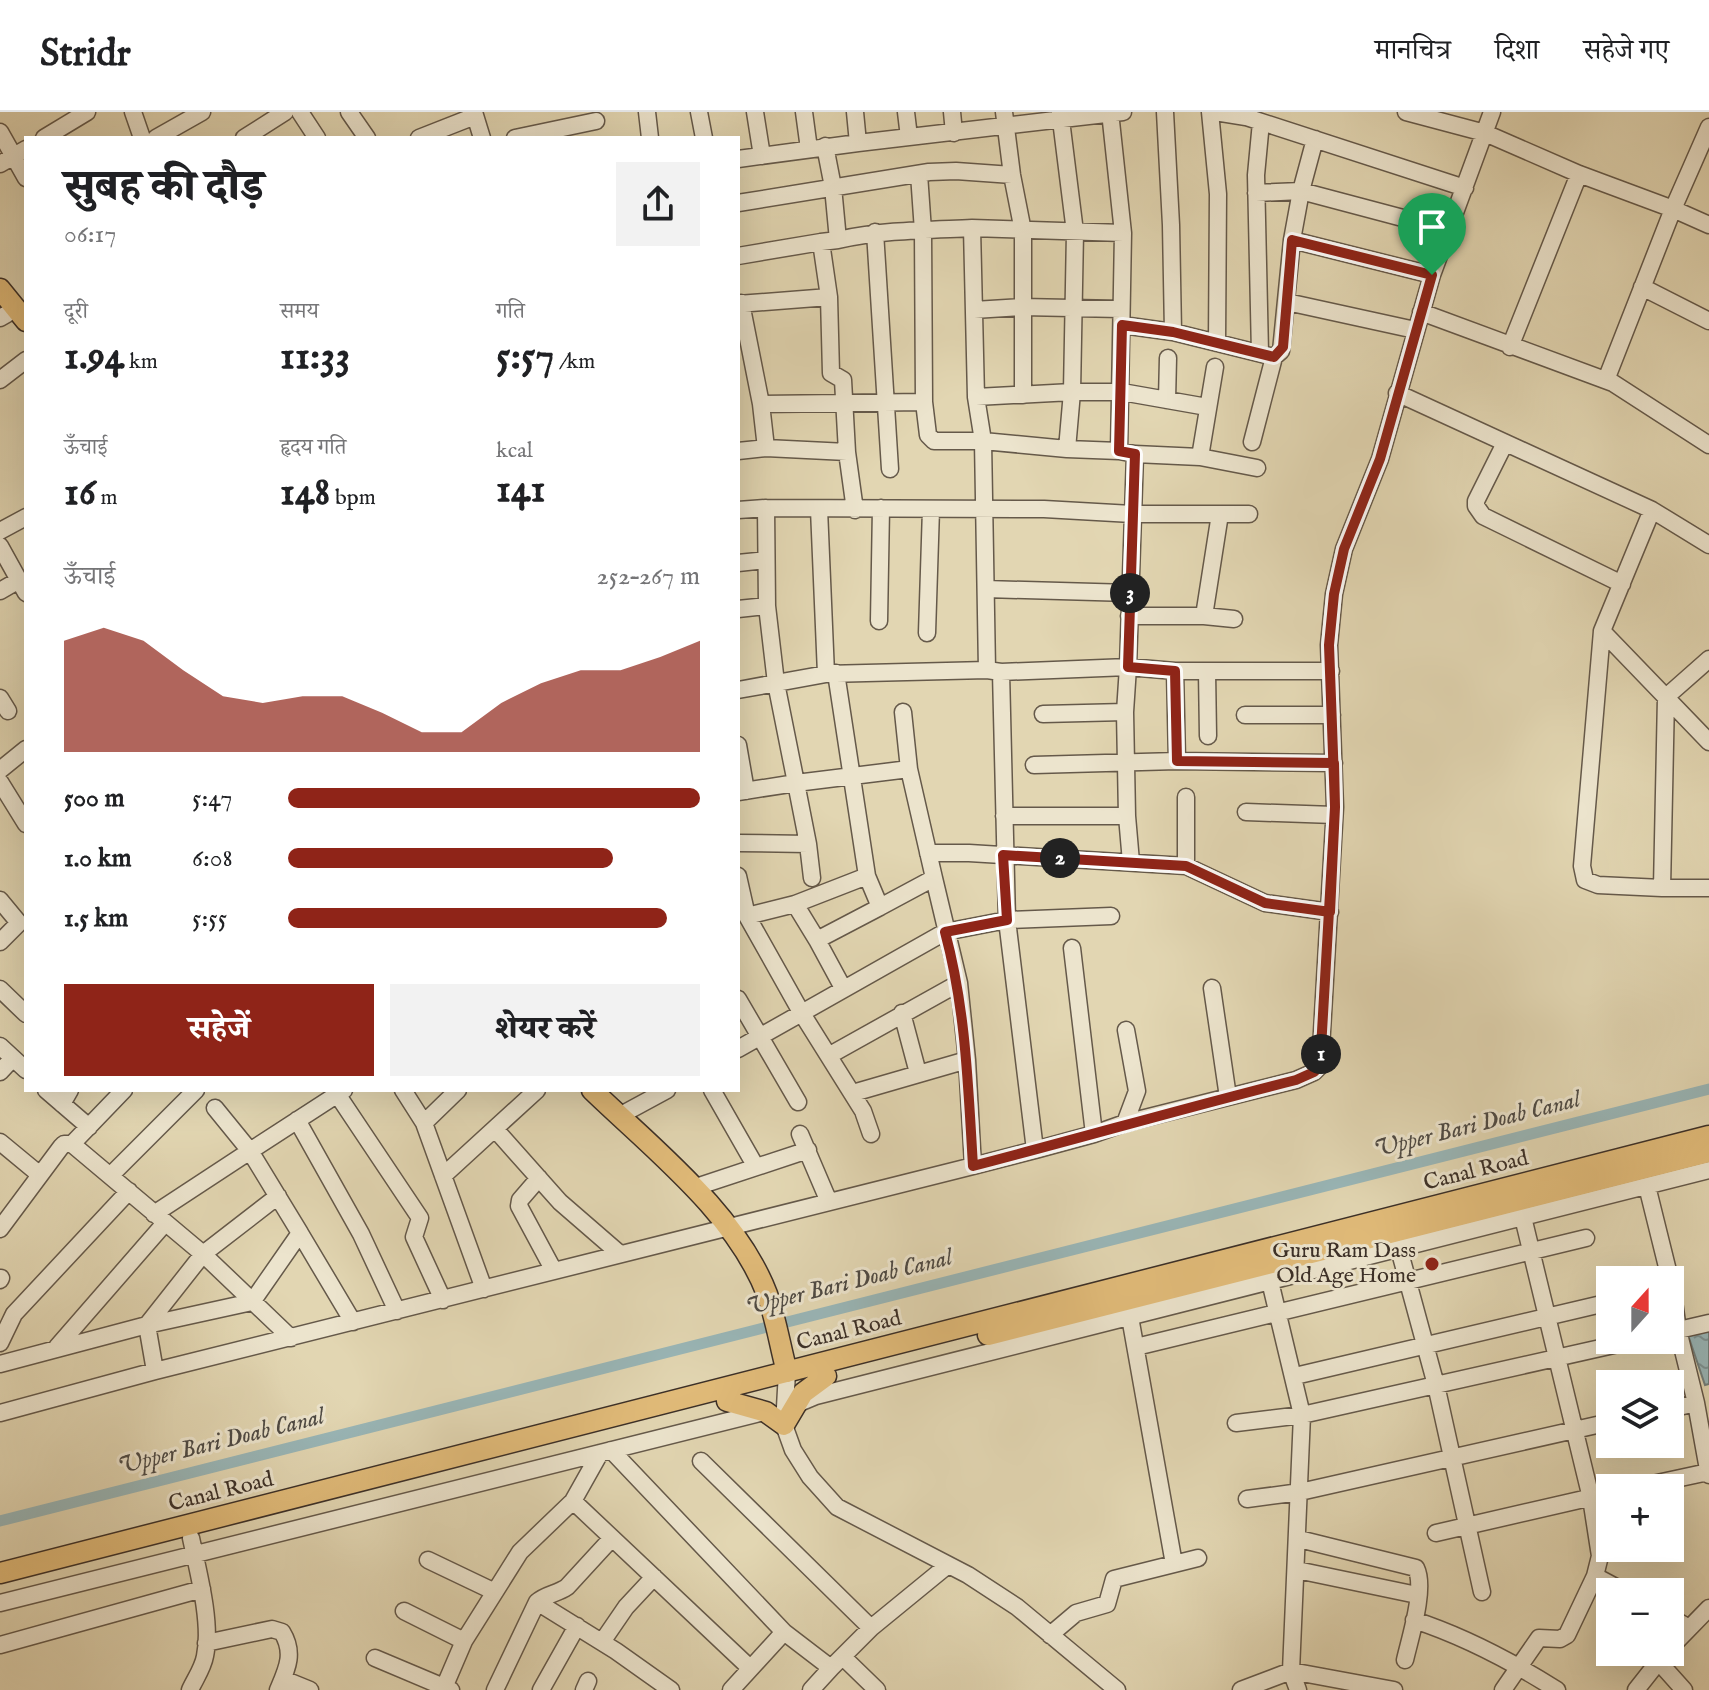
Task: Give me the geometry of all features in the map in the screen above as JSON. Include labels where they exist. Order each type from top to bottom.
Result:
[{"type":"main road","points":[[0,289],[8,315],[24,335]]},
{"type":"main road","points":[[594,1092],[693,1188],[742,1245],[767,1294],[785,1379]]},
{"type":"main road","name":"Canal Road","points":[[0,1573],[785,1379],[1709,1136]]},
{"type":"main road","name":"Canal Road","points":[[0,1586],[193,1546],[727,1401],[785,1379],[826,1376],[1268,1273],[1521,1209],[1709,1152]]},
{"type":"main road","points":[[727,1401],[766,1412],[784,1425],[803,1393],[826,1376]]},
{"type":"street","points":[[47,136],[87,112]]},
{"type":"street","points":[[133,112],[141,136]]},
{"type":"street","points":[[160,136],[202,112]]},
{"type":"street","points":[[247,136],[285,112]]},
{"type":"street","points":[[300,112],[316,136]]},
{"type":"street","points":[[349,112],[366,136]]},
{"type":"street","points":[[647,112],[650,136]]},
{"type":"street","points":[[699,112],[704,136]]},
{"type":"street","points":[[755,112],[762,156]]},
{"type":"street","points":[[804,112],[833,187],[829,297],[831,373],[843,380],[847,452],[855,510]]},
{"type":"street","points":[[855,112],[858,143]]},
{"type":"street","points":[[906,112],[909,137]]},
{"type":"street","points":[[952,112],[954,133]]},
{"type":"street","points":[[1165,112],[1173,332]]},
{"type":"street","points":[[1217,343],[1218,194],[1212,112],[1261,122],[1465,188]]},
{"type":"street","points":[[1406,112],[1485,133],[1709,225]]},
{"type":"street","points":[[0,1413],[155,1371],[1035,1150],[1125,1123],[1296,1080],[1314,1072],[1320,1066],[1330,912],[1334,763],[1329,645],[1334,594],[1344,549],[1380,459],[1432,275],[1492,112]]},
{"type":"street","points":[[740,159],[954,133],[1005,119],[1115,113],[1123,233],[1122,392],[1132,514],[1125,712],[1131,862]]},
{"type":"street","points":[[424,136],[474,114],[481,136]]},
{"type":"street","points":[[1061,116],[1075,232],[1072,392],[1067,449]]},
{"type":"street","points":[[1005,119],[1023,231],[1023,395]]},
{"type":"street","points":[[1252,442],[1267,355],[1256,193],[1261,122]]},
{"type":"street","points":[[527,136],[596,124]]},
{"type":"street","points":[[1606,380],[1673,209],[1709,127]]},
{"type":"street","points":[[0,132],[24,175]]},
{"type":"street","points":[[974,310],[1022,307],[1073,309],[1121,317],[1267,355],[1283,347],[1292,240],[1315,139]]},
{"type":"street","points":[[740,203],[919,174],[956,171],[1012,175]]},
{"type":"street","points":[[919,174],[923,231],[924,402],[931,440],[1200,457],[1257,468]]},
{"type":"street","points":[[1510,347],[1579,174]]},
{"type":"street","points":[[1256,193],[1301,191],[1448,230]]},
{"type":"street","points":[[740,256],[875,232],[972,228],[1123,233]]},
{"type":"street","points":[[972,228],[976,397],[983,441],[986,589],[1004,816],[1007,920],[1035,1150]]},
{"type":"street","points":[[875,232],[890,469]]},
{"type":"street","points":[[1292,240],[1432,275]]},
{"type":"street","points":[[1642,287],[1709,321]]},
{"type":"street","points":[[766,448],[761,404],[740,303],[829,297]]},
{"type":"street","points":[[1287,302],[1415,330]]},
{"type":"street","points":[[1421,312],[1606,380],[1709,445]]},
{"type":"street","points":[[1167,400],[1168,358]]},
{"type":"street","points":[[0,380],[24,362]]},
{"type":"street","points":[[1200,457],[1215,367]]},
{"type":"street","points":[[976,397],[1122,392],[1207,407]]},
{"type":"street","points":[[1397,393],[1652,510],[1709,545]]},
{"type":"street","points":[[761,404],[924,402]]},
{"type":"street","points":[[1505,443],[1476,501],[1483,516],[1622,584]]},
{"type":"street","points":[[740,451],[766,448],[847,452]]},
{"type":"street","points":[[766,508],[767,606],[776,683],[812,878]]},
{"type":"street","points":[[879,621],[881,508]]},
{"type":"street","points":[[740,510],[881,508],[1249,514]]},
{"type":"street","points":[[819,509],[831,674],[867,876],[880,907]]},
{"type":"street","points":[[927,633],[931,509]]},
{"type":"street","points":[[1652,510],[1602,631],[1582,866],[1585,880],[1598,885],[1709,888]]},
{"type":"street","points":[[1204,616],[1220,514]]},
{"type":"street","points":[[0,531],[24,518]]},
{"type":"street","points":[[0,546],[22,587],[0,591]]},
{"type":"street","points":[[740,563],[766,560]]},
{"type":"street","points":[[986,589],[1130,593]]},
{"type":"street","points":[[740,609],[767,606]]},
{"type":"street","points":[[1129,616],[1234,619]]},
{"type":"street","points":[[1602,631],[1709,742]]},
{"type":"street","points":[[1662,888],[1666,697],[1709,659]]},
{"type":"street","points":[[740,690],[831,674],[1128,667],[1175,671],[1331,671]]},
{"type":"street","points":[[1175,671],[1177,761]]},
{"type":"street","points":[[1207,671],[1208,736]]},
{"type":"street","points":[[903,712],[909,769],[959,983],[973,1166]]},
{"type":"street","points":[[1043,714],[1125,712]]},
{"type":"street","points":[[1245,715],[1332,715]]},
{"type":"street","points":[[0,770],[24,751]]},
{"type":"street","points":[[1034,765],[1177,761],[1334,763]]},
{"type":"street","points":[[740,768],[742,792],[851,774],[909,769]]},
{"type":"street","points":[[0,782],[24,821]]},
{"type":"street","points":[[1186,797],[1186,866]]},
{"type":"street","points":[[1246,812],[1334,815]]},
{"type":"street","points":[[1004,816],[1127,816]]},
{"type":"street","points":[[740,843],[808,844]]},
{"type":"street","points":[[928,853],[1186,866],[1265,903],[1330,912]]},
{"type":"street","points":[[747,916],[795,904],[867,876]]},
{"type":"street","points":[[817,940],[934,878]]},
{"type":"street","points":[[740,885],[747,916],[801,1012],[853,1093],[871,1134]]},
{"type":"street","points":[[0,900],[24,923],[0,942]]},
{"type":"street","points":[[795,904],[843,988]]},
{"type":"street","points":[[740,1048],[945,932],[1007,920],[1111,916]]},
{"type":"street","points":[[1072,948],[1094,1134]]},
{"type":"street","points":[[830,1055],[959,983]]},
{"type":"street","points":[[1212,988],[1228,1097]]},
{"type":"street","points":[[0,989],[24,1012]]},
{"type":"street","points":[[740,1002],[798,1102]]},
{"type":"street","points":[[902,1013],[918,1073]]},
{"type":"street","points":[[1125,1123],[1137,1091],[1126,1030]]},
{"type":"street","points":[[0,1046],[20,1064],[0,1072]]},
{"type":"street","points":[[853,1093],[967,1060]]},
{"type":"street","points":[[111,1175],[194,1092]]},
{"type":"street","points":[[57,1347],[160,1219],[250,1151],[341,1092],[420,1218],[414,1237],[443,1300]]},
{"type":"street","points":[[404,1092],[424,1123],[484,1289]]},
{"type":"street","points":[[424,1123],[456,1092]]},
{"type":"street","points":[[443,1176],[535,1092]]},
{"type":"street","points":[[619,1116],[663,1092]]},
{"type":"street","points":[[713,1092],[756,1167]]},
{"type":"street","points":[[72,1144],[115,1093]]},
{"type":"street","points":[[66,1097],[89,1127]]},
{"type":"street","points":[[215,1108],[250,1151],[353,1322]]},
{"type":"street","points":[[297,1120],[361,1234],[397,1311]]},
{"type":"street","points":[[495,1129],[560,1202],[620,1254]]},
{"type":"street","points":[[800,1134],[829,1202]]},
{"type":"street","points":[[0,1142],[40,1175]]},
{"type":"street","points":[[0,1229],[64,1144],[72,1144],[203,1254],[291,1338]]},
{"type":"street","points":[[693,1188],[808,1150]]},
{"type":"street","points":[[797,1404],[816,1396],[1130,1317],[1268,1273],[1399,1249],[1521,1209],[1647,1186],[1709,1170]]},
{"type":"street","points":[[539,1178],[520,1200],[519,1206],[554,1271]]},
{"type":"street","points":[[1647,1186],[1666,1266]]},
{"type":"street","points":[[0,1343],[14,1314],[129,1191]]},
{"type":"street","points":[[155,1371],[147,1325],[203,1254],[278,1196]]},
{"type":"street","points":[[1503,1690],[1539,1638],[1560,1639],[1567,1635],[1595,1576],[1600,1556],[1591,1498],[1521,1209]]},
{"type":"street","points":[[0,1364],[57,1347],[252,1302],[300,1233]]},
{"type":"street","points":[[1136,1347],[1586,1238]]},
{"type":"street","points":[[1399,1249],[1436,1385],[1482,1592]]},
{"type":"street","points":[[1268,1273],[1302,1415],[1291,1671],[1298,1690]]},
{"type":"street","points":[[1295,1376],[1596,1306]]},
{"type":"street","points":[[1130,1317],[1174,1564]]},
{"type":"street","points":[[1684,1329],[1709,1323]]},
{"type":"street","points":[[1236,1423],[1302,1415],[1596,1350]]},
{"type":"street","points":[[1681,1354],[1696,1403],[1708,1473],[1684,1478]]},
{"type":"street","points":[[785,1379],[784,1425],[793,1450],[810,1477],[837,1507],[948,1565],[1017,1607],[1117,1690]]},
{"type":"street","points":[[1684,1406],[1696,1403]]},
{"type":"street","points":[[0,1603],[193,1546],[606,1452],[766,1412]]},
{"type":"street","points":[[1247,1499],[1300,1492],[1596,1425]]},
{"type":"street","points":[[375,1658],[446,1689],[464,1641],[520,1552],[573,1501],[606,1452]]},
{"type":"street","points":[[606,1452],[784,1632],[877,1690]]},
{"type":"street","points":[[701,1461],[871,1628]]},
{"type":"street","points":[[1436,1533],[1596,1497]]},
{"type":"street","points":[[573,1501],[750,1668]]},
{"type":"street","points":[[495,1690],[537,1602],[567,1587],[612,1538]]},
{"type":"street","points":[[1299,1539],[1412,1566],[1419,1572],[1414,1620],[1405,1660]]},
{"type":"street","points":[[190,1690],[204,1660],[206,1643],[202,1589],[193,1546]]},
{"type":"street","points":[[1050,1635],[1076,1613],[1107,1604],[1114,1579],[1198,1558]]},
{"type":"street","points":[[428,1560],[495,1592]]},
{"type":"street","points":[[811,1690],[871,1628],[948,1565]]},
{"type":"street","points":[[1297,1570],[1417,1595]]},
{"type":"street","points":[[1595,1576],[1599,1578]]},
{"type":"street","points":[[602,1642],[614,1622],[654,1577]]},
{"type":"street","points":[[0,1645],[202,1589]]},
{"type":"street","points":[[537,1602],[671,1690]]},
{"type":"street","points":[[1684,1633],[1709,1608]]},
{"type":"street","points":[[404,1611],[464,1641]]},
{"type":"street","points":[[1414,1620],[1456,1633],[1518,1665],[1557,1690]]},
{"type":"street","points":[[1684,1625],[1689,1628]]},
{"type":"street","points":[[541,1690],[577,1626]]},
{"type":"street","points":[[206,1643],[278,1629],[285,1637],[290,1662],[280,1684],[310,1690]]},
{"type":"street","points":[[731,1690],[784,1632]]},
{"type":"street","points":[[1636,1690],[1655,1666]]},
{"type":"street","points":[[1671,1666],[1684,1690]]},
{"type":"street","points":[[1241,1690],[1291,1671],[1394,1690]]},
{"type":"water","points":[[1709,1327],[1709,1384],[1705,1385],[1687,1332]]},
{"type":"waterway","name":"Upper Bari Doab Canal","points":[[0,1521],[1709,1089]]},
{"type":"place","name":"Guru Ram Dass Old Age Home","points":[[1432,1264]]},
{"type":"route","points":[[1432,275],[1292,240],[1283,347],[1274,357],[1173,332],[1122,325],[1119,451],[1135,454],[1128,667],[1175,671],[1177,761],[1334,763],[1335,807],[1330,912],[1265,903],[1186,866],[1003,855],[1007,920],[945,932],[959,983],[973,1166],[1125,1123],[1296,1080],[1320,1066],[1327,973],[1335,807],[1334,763],[1331,671],[1329,645],[1334,594],[1344,549],[1380,459],[1432,275]]}]
